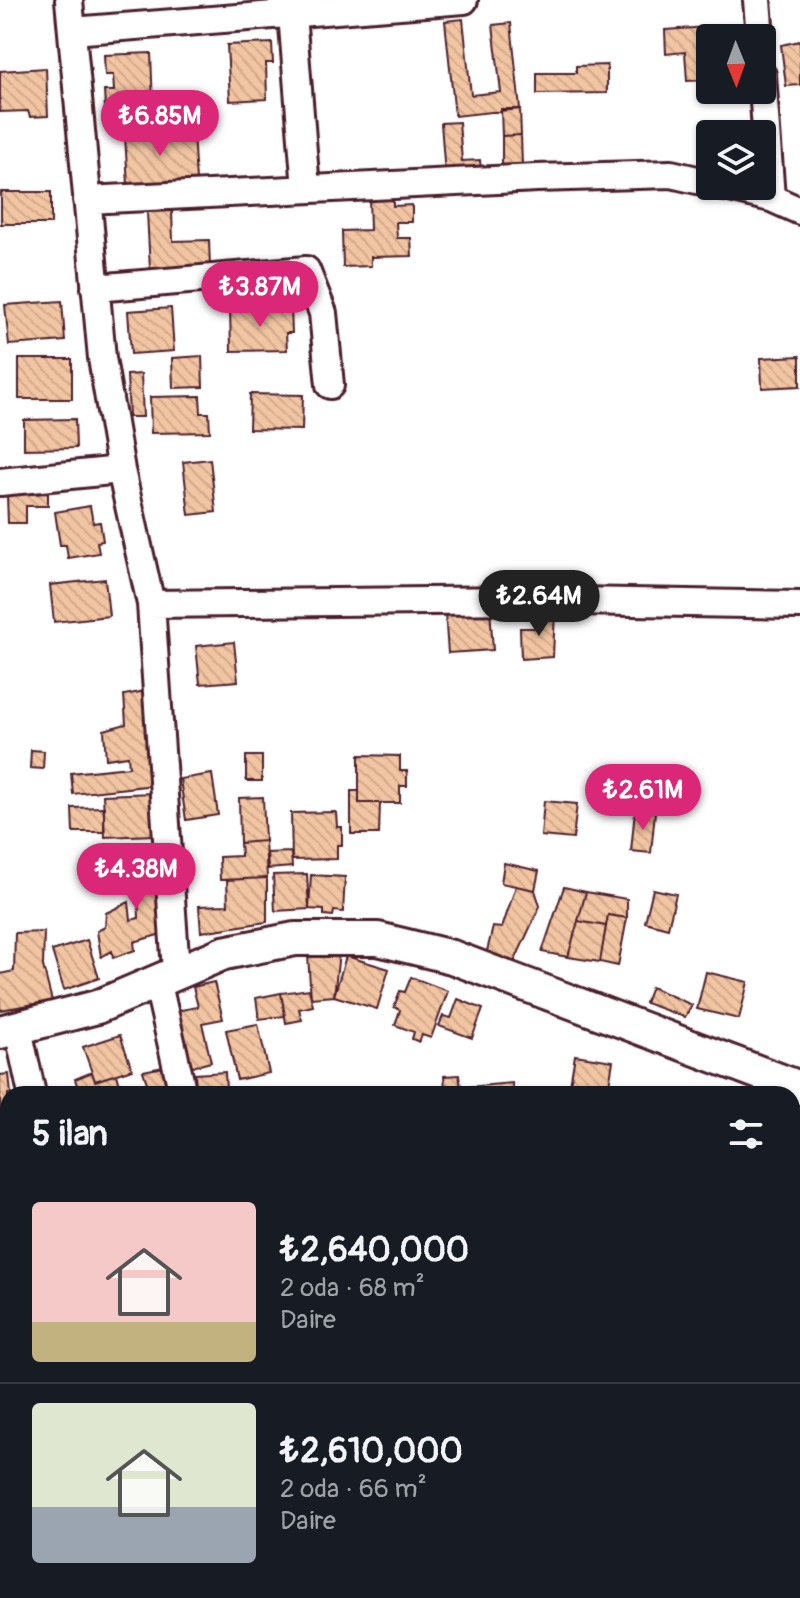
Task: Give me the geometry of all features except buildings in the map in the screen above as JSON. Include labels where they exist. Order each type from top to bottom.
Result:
[{"type":"street","points":[[69,0],[102,358],[121,470],[151,604],[166,976],[182,1086]]},
{"type":"street","points":[[72,31],[464,0]]},
{"type":"street","points":[[757,0],[759,24]]},
{"type":"street","points":[[292,14],[306,189]]},
{"type":"street","points":[[87,200],[671,174],[696,180]]},
{"type":"street","points":[[775,200],[800,211]]},
{"type":"street","points":[[95,288],[306,270],[323,313],[330,385]]},
{"type":"street","points":[[0,482],[121,470]]},
{"type":"street","points":[[151,604],[519,600],[800,605]]},
{"type":"street","points":[[29,1086],[9,1030],[97,1007],[224,953],[295,939],[378,939],[452,957],[795,1086]]}]
